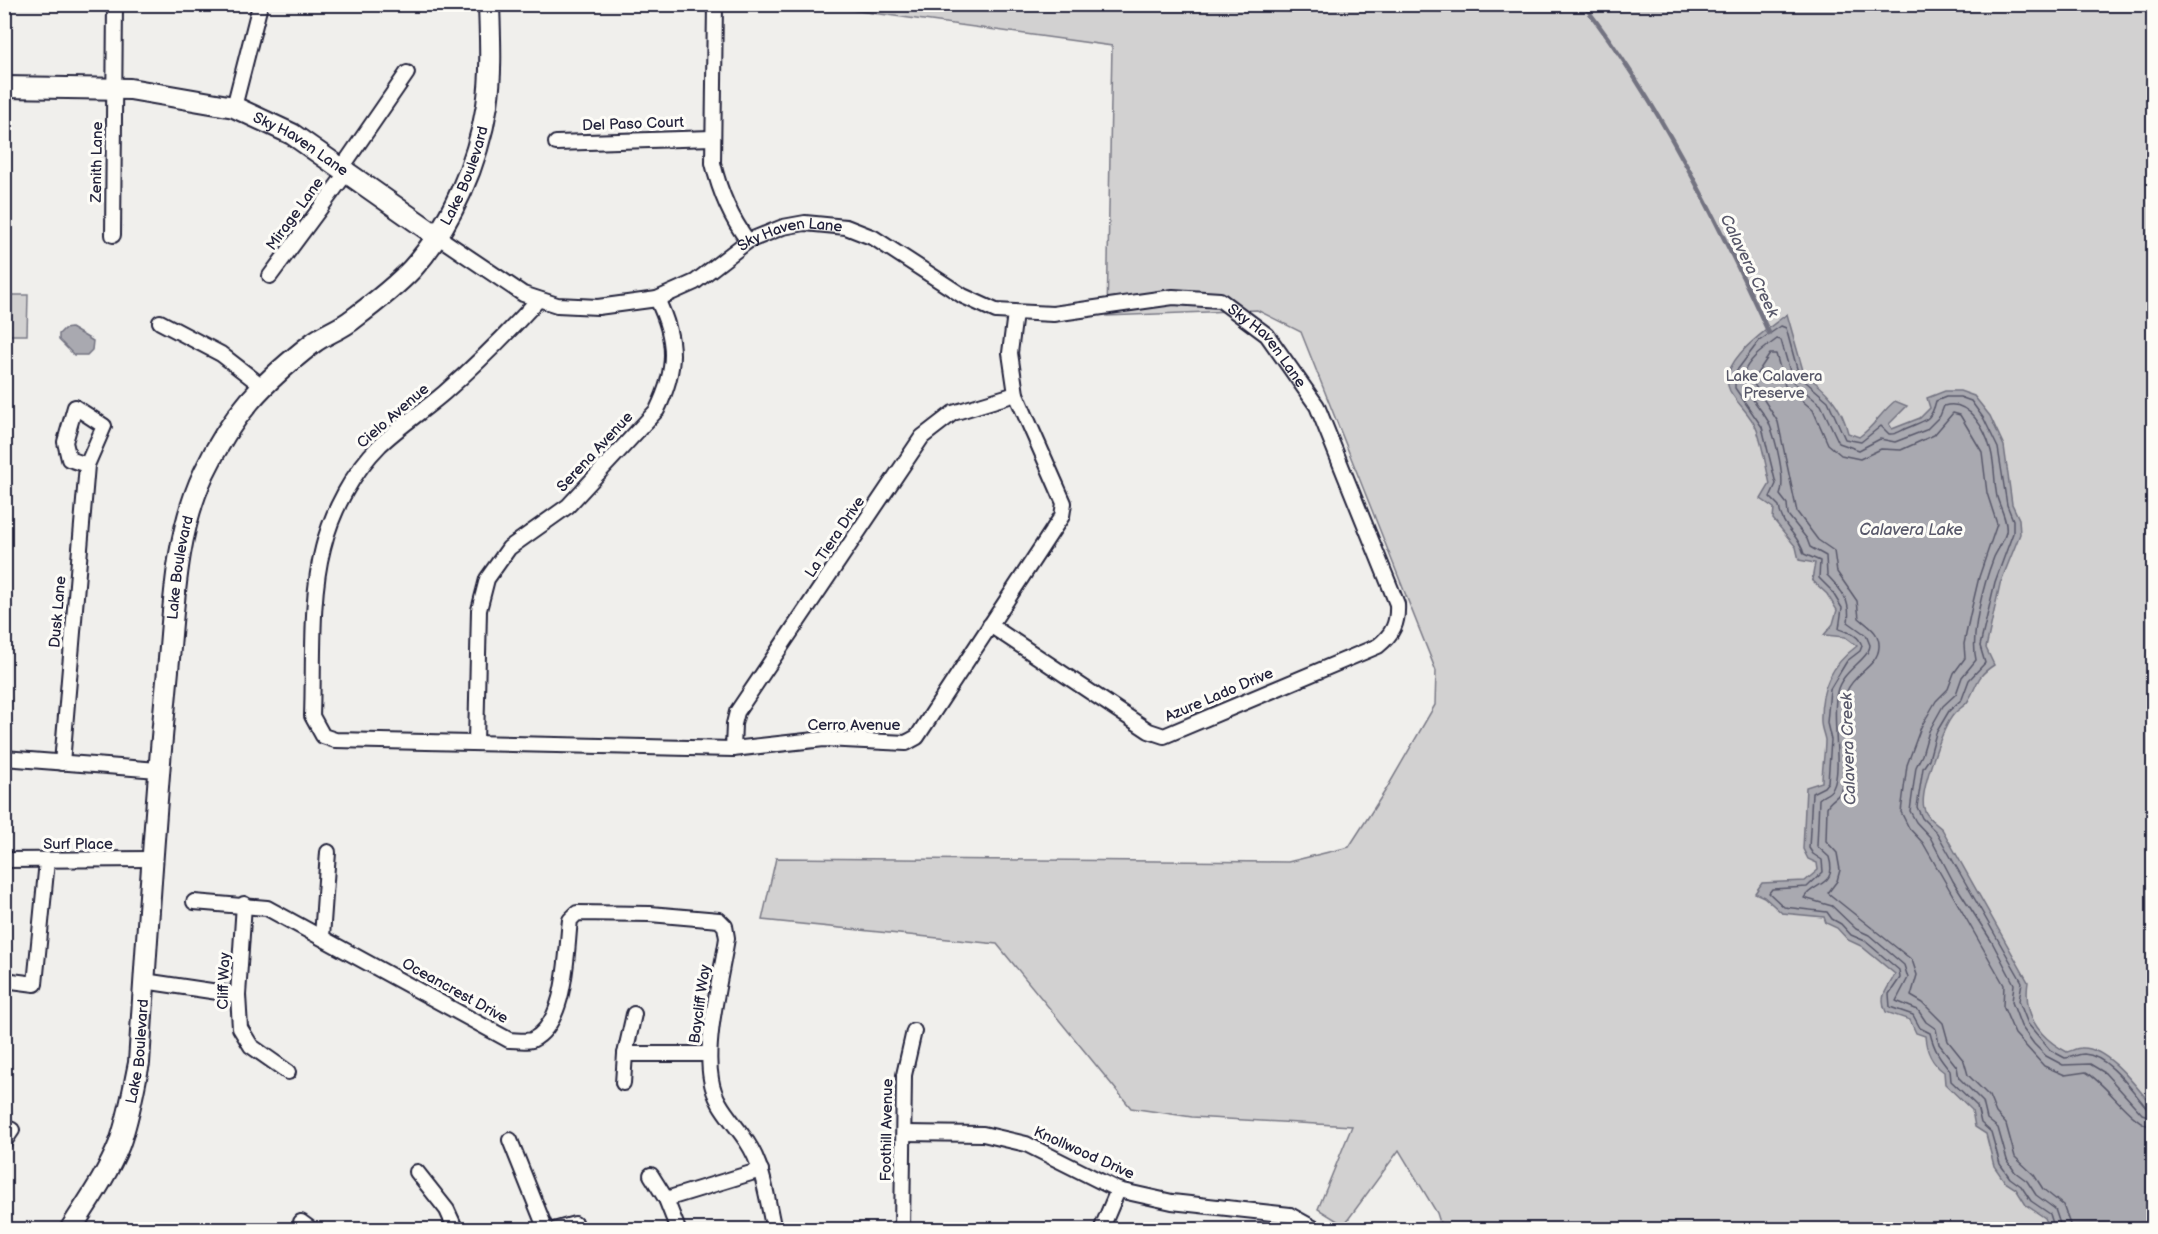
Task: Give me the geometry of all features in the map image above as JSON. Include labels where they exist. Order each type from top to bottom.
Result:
[{"type":"main road","name":"Lake Boulevard","points":[[70,1230],[93,1194],[118,1146],[129,1111],[139,1063],[158,770],[176,584],[189,514],[203,475],[224,435],[250,397],[315,341],[351,321],[411,270],[437,236],[460,193],[482,129],[490,84],[489,4]]},
{"type":"main road","name":"Sky Haven Lane","points":[[4,87],[130,89],[234,107],[292,134],[437,236]]},
{"type":"street","name":"Zenith Lane","points":[[113,235],[115,4]]},
{"type":"street","points":[[715,4],[713,163],[719,189],[732,219],[748,241]]},
{"type":"street","points":[[234,107],[259,9]]},
{"type":"street","name":"Mirage Lane","points":[[270,276],[344,170],[407,73]]},
{"type":"street","name":"Del Paso Court","points":[[556,143],[712,138]]},
{"type":"street","name":"Sky Haven Lane","points":[[437,236],[523,294],[557,305],[598,307],[657,299],[695,282],[748,241],[783,227],[806,223],[846,227],[874,238],[963,296],[996,311],[1053,314],[1173,297],[1220,300],[1267,335],[1317,406],[1397,604],[1398,618],[1391,635],[1378,646]]},
{"type":"street","name":"Serena Avenue","points":[[476,743],[479,610],[487,579],[509,549],[568,506],[657,410],[665,393],[673,364],[672,340],[668,322],[657,299]]},
{"type":"street","name":"Cielo Avenue","points":[[317,728],[312,716],[317,579],[322,548],[334,511],[364,464],[381,445],[443,394],[503,338],[538,300]]},
{"type":"street","name":"Cerro Avenue","points":[[317,728],[323,736],[335,740],[733,749],[824,739],[906,743],[917,737],[1062,516],[1064,503],[1016,394],[1010,353],[1015,313]]},
{"type":"street","points":[[160,322],[221,354],[262,386]]},
{"type":"street","name":"La Tiera Drive","points":[[733,749],[734,724],[738,712],[922,437],[952,413],[1016,394]]},
{"type":"street","name":"Dusk Lane","points":[[62,763],[87,465]]},
{"type":"street","name":"Azure Lado Drive","points":[[990,625],[1149,731],[1164,736],[1378,646]]},
{"type":"street","points":[[4,758],[158,770]]},
{"type":"street","points":[[322,937],[328,852]]},
{"type":"street","name":"Surf Place","points":[[4,860],[151,860]]},
{"type":"street","points":[[4,980],[35,984],[47,861]]},
{"type":"street","name":"Oceancrest Drive","points":[[194,902],[244,904],[267,908],[509,1040],[531,1040],[543,1033],[561,1001],[572,918]]},
{"type":"street","name":"Cliff Way","points":[[244,904],[238,995],[240,1028],[251,1046],[288,1072]]},
{"type":"street","name":"Baycliff Way","points":[[572,918],[577,913],[650,914],[719,920],[725,926],[727,938],[710,1054],[711,1079],[717,1100],[726,1117],[748,1142],[761,1170],[774,1230]]},
{"type":"street","points":[[144,981],[238,995]]},
{"type":"street","points":[[623,1083],[624,1054],[634,1014]]},
{"type":"street","name":"Foothill Avenue","points":[[902,1230],[904,1075],[914,1031]]},
{"type":"street","points":[[624,1054],[710,1054]]},
{"type":"street","points":[[4,1126],[12,1130],[4,1142]]},
{"type":"street","name":"Knollwood Drive","points":[[904,1133],[983,1134],[1026,1144],[1118,1190],[1172,1202],[1290,1215],[1317,1230]]},
{"type":"street","points":[[510,1140],[546,1230]]},
{"type":"street","points":[[666,1199],[761,1170]]},
{"type":"street","points":[[417,1172],[447,1210],[453,1229]]},
{"type":"street","points":[[651,1175],[666,1199],[677,1227]]},
{"type":"street","points":[[1101,1230],[1118,1190]]},
{"type":"street","points":[[554,1230],[575,1224]]},
{"type":"green space","name":"Lake Calavera Preserve","points":[[815,5],[2153,5],[2153,1229],[1442,1229],[1437,1213],[1399,1150],[1344,1225],[1318,1209],[1352,1126],[1192,1117],[1131,1108],[997,944],[762,920],[776,858],[1288,862],[1349,847],[1387,788],[1435,705],[1436,671],[1301,332],[1257,310],[1107,316],[1112,46]]},
{"type":"green space","points":[[5,295],[28,295],[27,335],[5,335]]},
{"type":"water","name":"Calavera Lake","points":[[1787,314],[1804,374],[1832,399],[1842,415],[1848,433],[1859,437],[1895,401],[1907,406],[1889,424],[1892,429],[1920,418],[1930,408],[1927,398],[1945,391],[1960,391],[1974,396],[1990,416],[2004,446],[2012,504],[2019,519],[2020,534],[2000,584],[1986,648],[1994,665],[1980,677],[1968,701],[1949,721],[1928,775],[1923,800],[1924,808],[1929,817],[1942,829],[2028,982],[2030,1015],[2041,1032],[2067,1052],[2081,1048],[2102,1054],[2122,1070],[2153,1107],[2153,1229],[2050,1229],[2045,1218],[2026,1205],[2016,1189],[2005,1182],[1994,1166],[1986,1134],[1975,1127],[1972,1110],[1945,1084],[1944,1072],[1930,1056],[1925,1036],[1916,1033],[1910,1020],[1886,1012],[1883,997],[1895,974],[1861,946],[1848,940],[1837,928],[1826,923],[1824,917],[1782,913],[1764,897],[1755,893],[1762,883],[1805,881],[1818,870],[1817,863],[1808,859],[1803,849],[1806,787],[1822,782],[1825,740],[1821,724],[1821,710],[1825,688],[1840,661],[1857,646],[1845,637],[1824,635],[1833,624],[1837,610],[1827,594],[1812,580],[1815,563],[1799,560],[1796,547],[1773,519],[1774,508],[1761,499],[1770,484],[1763,450],[1757,430],[1730,391],[1727,380],[1730,369],[1746,347]]},
{"type":"water","points":[[71,328],[93,341],[92,350],[87,355],[74,355],[59,340],[59,334],[64,329]]},
{"type":"waterway","name":"Calavera Creek","points":[[1583,4],[1611,42],[1662,122],[1708,206],[1769,333]]}]
